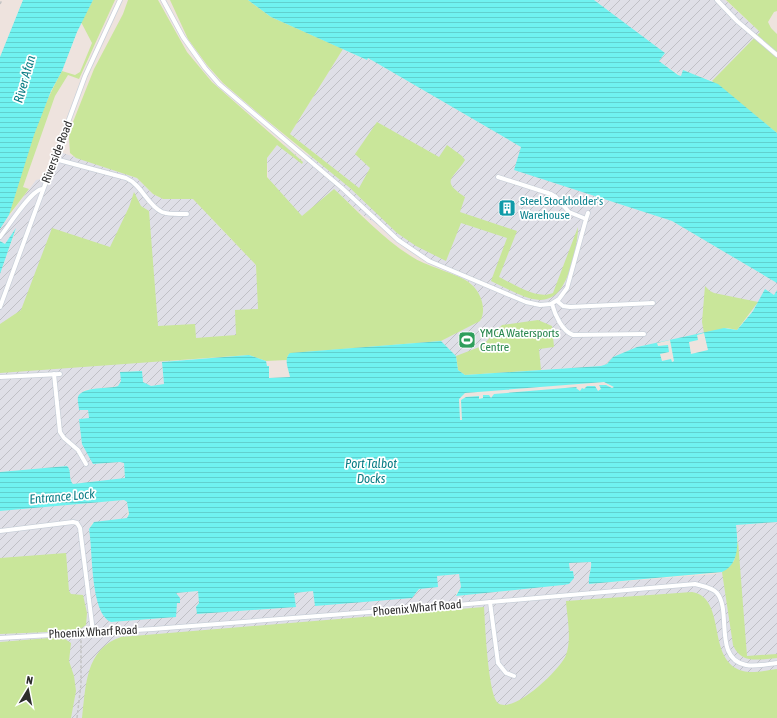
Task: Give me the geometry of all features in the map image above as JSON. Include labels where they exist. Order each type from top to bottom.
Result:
[{"type":"lane","name":"Riverside Road","points":[[0,307],[85,76],[120,0]]},
{"type":"lane","points":[[163,0],[185,41],[219,84],[342,188],[405,245],[429,261],[520,300],[540,305],[552,304],[564,293],[569,281],[588,213]]},
{"type":"lane","points":[[717,0],[737,21],[777,55]]},
{"type":"lane","points":[[55,159],[126,178],[133,182],[160,210],[171,214],[187,214]]},
{"type":"lane","points":[[498,176],[551,194],[556,197],[569,212],[586,219]]},
{"type":"lane","points":[[0,237],[35,192],[43,189]]},
{"type":"lane","points":[[557,301],[563,306],[570,308],[653,303]]},
{"type":"lane","points":[[552,304],[567,332],[573,336],[644,334]]},
{"type":"lane","points":[[54,374],[60,432],[64,438],[78,450],[86,464]]},
{"type":"lane","points":[[0,377],[60,374]]},
{"type":"lane","points":[[0,531],[73,522],[77,523],[80,528],[93,632]]},
{"type":"lane","name":"Phoenix Wharf Road","points":[[0,638],[490,602],[695,584],[712,589],[718,594],[722,604],[726,643],[734,658],[746,665],[777,663]]},
{"type":"lane","points":[[490,602],[498,663],[506,673],[514,676]]},
{"type":"path","points":[[0,4],[2,0]]},
{"type":"path","points":[[77,718],[81,684],[81,633]]},
{"type":"shaded area","points":[[594,0],[725,0],[760,32],[712,81],[683,70],[681,76],[659,61],[665,53]]},
{"type":"shaded area","points":[[343,49],[366,60],[368,58],[521,147],[515,170],[672,221],[777,283],[777,290],[774,295],[765,290],[753,311],[724,328],[637,347],[613,357],[604,366],[468,374],[456,356],[441,341],[481,320],[483,306],[475,288],[469,282],[429,261],[363,215],[334,190],[273,244],[267,158],[277,145],[286,146],[303,161],[309,155],[290,134]]},
{"type":"shaded area","points":[[54,150],[137,178],[153,194],[163,199],[193,199],[256,265],[261,352],[162,362],[164,384],[151,386],[146,384],[142,380],[141,371],[121,372],[121,381],[118,386],[84,390],[79,410],[88,409],[89,418],[79,419],[93,464],[124,463],[125,477],[123,480],[73,484],[67,466],[0,472],[0,274],[16,230],[5,244],[0,241],[0,229],[36,180],[44,178]]},
{"type":"shaded area","points":[[124,500],[128,504],[127,518],[92,523],[89,529],[108,621],[111,622],[176,617],[177,603],[180,603],[175,593],[198,591],[199,603],[196,607],[197,614],[296,607],[294,593],[313,591],[315,606],[415,595],[419,589],[437,576],[459,574],[461,587],[456,593],[456,596],[563,585],[570,571],[569,563],[591,562],[589,584],[716,574],[722,572],[738,541],[736,525],[777,522],[777,718],[0,718],[0,511]]},
{"type":"green space","points":[[93,0],[115,0],[79,79],[68,75],[55,96],[23,187],[29,189],[9,215],[31,141],[53,88],[62,71],[75,75],[80,72],[92,43],[81,22]]},
{"type":"green space","points":[[128,0],[158,0],[187,52],[212,82],[303,162],[302,164],[277,145],[267,158],[267,177],[302,216],[334,189],[382,235],[403,251],[420,261],[461,278],[472,285],[478,292],[482,302],[483,312],[480,321],[441,341],[293,353],[288,355],[287,360],[266,361],[249,355],[0,373],[0,324],[21,310],[52,228],[110,247],[129,207],[134,192],[141,206],[149,211],[158,326],[195,324],[196,338],[236,335],[235,310],[258,309],[256,265],[193,199],[163,199],[153,194],[137,178],[76,158],[70,153],[69,137],[73,122],[94,69],[123,14]]},
{"type":"green space","points":[[170,0],[248,0],[271,17],[343,49],[290,134],[359,188],[370,168],[355,154],[377,122],[439,157],[447,145],[465,160],[451,179],[452,187],[465,197],[460,212],[517,231],[499,277],[532,293],[546,295],[553,293],[578,227],[570,269],[563,285],[556,294],[547,299],[537,300],[515,293],[491,281],[507,238],[461,223],[446,261],[416,246],[397,233],[350,188],[223,83],[207,65],[188,39]]},
{"type":"green space","points":[[726,0],[777,0],[777,11],[774,12],[768,22],[777,34],[777,133],[712,81],[760,32]]},
{"type":"green space","points":[[705,286],[714,293],[758,302],[737,330],[727,328],[704,333],[702,322]]},
{"type":"green space","points":[[538,320],[552,326],[554,347],[539,349],[541,370],[465,375],[458,370],[456,356],[482,346],[502,325]]},
{"type":"green space","points":[[738,541],[747,656],[777,654],[777,658],[758,660],[746,658],[741,656],[736,651],[733,645],[722,572],[734,561]]},
{"type":"green space","points":[[66,553],[69,591],[71,594],[83,595],[87,613],[86,625],[80,629],[72,631],[0,634],[0,558]]},
{"type":"green space","points":[[692,592],[703,597],[710,605],[724,655],[731,665],[747,672],[777,669],[777,718],[82,718],[87,681],[94,659],[100,650],[109,643],[121,637],[484,607],[489,673],[498,703],[505,705],[514,703],[536,689],[562,662],[566,655],[569,642],[566,601]]},
{"type":"green space","points":[[49,638],[65,639],[71,643],[69,661],[74,676],[76,691],[71,718],[0,718],[0,642]]},
{"type":"water","name":"River Afan","points":[[23,0],[93,0],[77,32],[62,71],[51,91],[34,135],[9,215],[0,229],[0,57]]},
{"type":"water","points":[[248,0],[594,0],[665,53],[659,61],[678,75],[681,76],[683,70],[718,84],[777,133],[777,283],[672,221],[514,170],[521,147],[368,58],[367,60],[271,17]]},
{"type":"water","points":[[16,228],[0,274],[0,241],[5,244]]},
{"type":"water","name":"Port Talbot Docks","points":[[765,289],[774,295],[777,290],[777,522],[736,525],[737,545],[735,558],[732,564],[722,572],[589,584],[591,562],[569,563],[570,571],[573,571],[574,578],[569,584],[563,585],[456,596],[461,587],[459,574],[437,576],[438,587],[419,589],[412,598],[315,606],[313,591],[294,593],[296,607],[197,614],[196,607],[199,603],[198,591],[176,593],[180,598],[180,603],[177,603],[176,617],[111,622],[104,616],[99,607],[94,580],[89,529],[94,522],[127,518],[129,514],[127,502],[124,500],[0,511],[0,472],[67,466],[73,484],[125,478],[124,463],[93,464],[82,444],[79,419],[89,418],[88,410],[79,410],[78,400],[80,393],[90,389],[118,386],[121,381],[120,372],[142,371],[143,382],[151,386],[164,384],[162,362],[249,355],[266,361],[267,366],[269,366],[269,378],[290,377],[287,358],[290,353],[441,341],[456,356],[458,370],[465,375],[601,366],[607,364],[613,357],[637,347],[724,328],[737,330],[753,311]]},
{"type":"pier","points":[[704,333],[708,350],[691,354],[689,342],[698,340],[697,335]]},
{"type":"pier","points":[[670,340],[674,361],[672,362],[671,359],[662,361],[660,354],[669,352],[668,345],[658,346],[657,343]]},
{"type":"pier","points":[[604,382],[614,387],[612,388],[606,385],[599,385],[601,389],[598,391],[595,386],[587,386],[584,389],[582,388],[580,391],[576,388],[577,387],[494,394],[491,398],[489,395],[483,395],[483,398],[479,399],[479,396],[466,397],[461,400],[462,420],[460,420],[459,399],[465,393]]},
{"type":"place","name":"Steel Stockholder's Warehouse","points":[[507,208]]},
{"type":"place","name":"YMCA Watersports Centre","points":[[467,340]]},
{"type":"water label","name":"Entrance Lock","points":[[62,496]]}]
